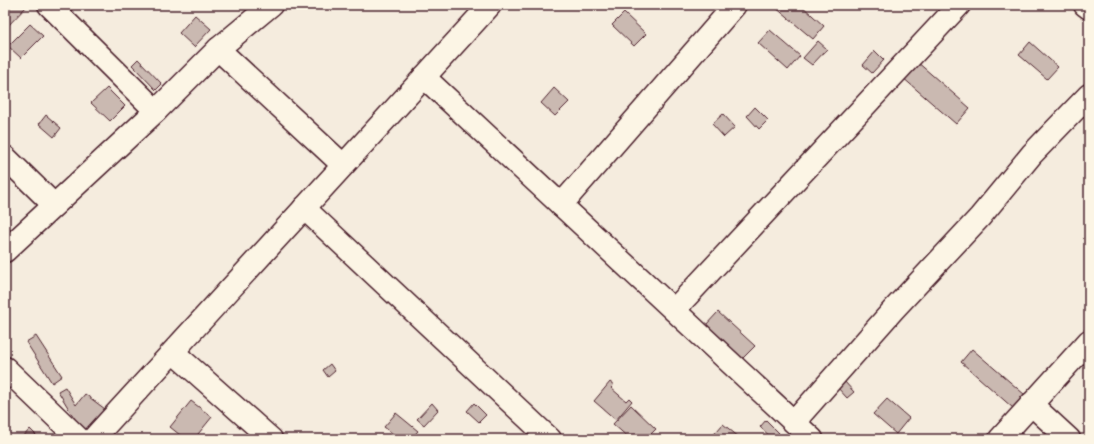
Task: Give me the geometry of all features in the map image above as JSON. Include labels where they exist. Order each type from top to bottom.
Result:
[{"type":"street","points":[[49,5],[156,111]]},
{"type":"street","points":[[5,250],[156,111],[218,49],[271,5]]},
{"type":"street","points":[[93,439],[490,5]]},
{"type":"street","points":[[561,205],[736,5]]},
{"type":"street","points":[[674,310],[959,5]]},
{"type":"street","points":[[1085,5],[1089,8]]},
{"type":"street","points":[[218,49],[343,165]]},
{"type":"street","points":[[424,77],[812,439]]},
{"type":"street","points":[[794,422],[894,309],[980,216],[1032,154],[1089,95]]},
{"type":"street","points":[[5,157],[54,205]]},
{"type":"street","points":[[304,208],[550,439]]},
{"type":"street","points":[[1000,439],[1089,341]]},
{"type":"street","points":[[173,352],[271,439]]},
{"type":"street","points":[[5,368],[80,439]]},
{"type":"street","points":[[1031,404],[1069,439]]},
{"type":"building","points":[[5,5],[27,6],[5,29]]},
{"type":"building","points":[[777,5],[801,5],[824,26],[813,39],[775,7]]},
{"type":"building","points":[[624,13],[646,34],[634,46],[612,25]]},
{"type":"building","points":[[195,15],[211,29],[194,47],[179,33]]},
{"type":"building","points":[[30,24],[43,36],[21,58],[8,46]]},
{"type":"building","points":[[770,30],[800,56],[788,70],[758,43]]},
{"type":"building","points":[[818,41],[827,49],[812,65],[803,58]]},
{"type":"building","points":[[1030,42],[1058,67],[1047,79],[1019,55]]},
{"type":"building","points":[[875,51],[884,60],[872,73],[863,65]]},
{"type":"building","points":[[138,59],[162,84],[156,90],[132,65]]},
{"type":"building","points":[[916,61],[970,108],[956,124],[902,77]]},
{"type":"building","points":[[107,88],[125,106],[110,121],[91,103]]},
{"type":"building","points":[[554,88],[569,102],[555,116],[541,103]]},
{"type":"building","points":[[755,107],[768,120],[759,129],[747,116]]},
{"type":"building","points":[[723,114],[735,127],[724,137],[712,124]]},
{"type":"building","points":[[46,115],[61,128],[54,137],[39,124]]},
{"type":"building","points":[[718,312],[755,346],[741,360],[705,326]]},
{"type":"building","points":[[36,336],[62,376],[52,383],[26,342]]},
{"type":"building","points":[[972,349],[1025,395],[1013,408],[961,362]]},
{"type":"building","points":[[330,364],[335,371],[328,377],[323,370]]},
{"type":"building","points":[[844,381],[854,392],[847,398],[837,387]]},
{"type":"building","points":[[610,382],[614,385],[611,388],[626,401],[629,398],[632,401],[616,420],[594,401]]},
{"type":"building","points":[[65,387],[76,405],[85,394],[105,409],[84,434],[58,391]]},
{"type":"building","points":[[887,399],[909,418],[896,434],[873,414]]},
{"type":"building","points":[[191,401],[212,417],[194,439],[185,439],[170,427]]},
{"type":"building","points":[[432,403],[438,410],[424,425],[417,419]]},
{"type":"building","points":[[474,403],[486,415],[479,422],[467,411]]},
{"type":"building","points":[[631,405],[656,429],[646,439],[630,439],[613,424]]},
{"type":"building","points":[[396,413],[418,431],[411,439],[400,439],[384,427]]},
{"type":"building","points":[[766,420],[779,433],[773,439],[760,427]]},
{"type":"building","points":[[723,424],[740,438],[740,439],[710,439]]},
{"type":"building","points":[[30,429],[40,439],[21,439]]}]
